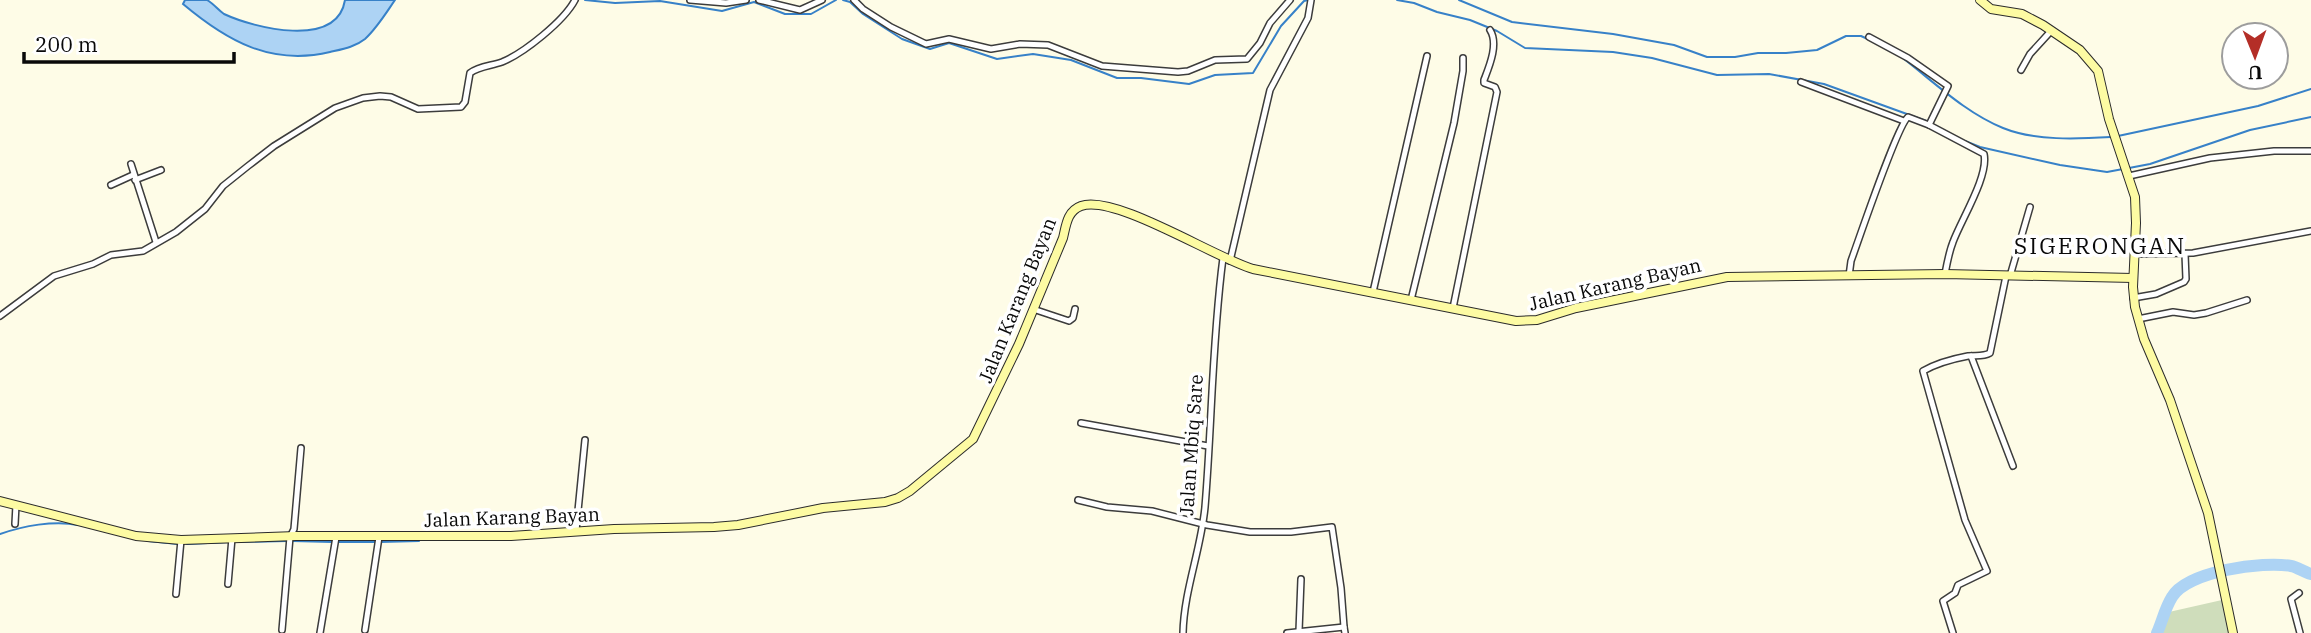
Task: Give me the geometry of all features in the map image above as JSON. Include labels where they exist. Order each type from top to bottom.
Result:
[{"type":"street","points":[[690,0],[726,3],[746,0]]},
{"type":"street","points":[[759,0],[796,10],[803,10],[822,0]]},
{"type":"street","points":[[854,0],[891,27],[926,44],[949,39],[991,49],[1020,44],[1048,45],[1102,66],[1178,72],[1185,72],[1215,60],[1247,59],[1254,53],[1270,23],[1290,0]]},
{"type":"street","points":[[1980,0],[1998,12],[2022,14],[2080,50],[2096,68],[2135,197],[2133,298],[2138,319],[2148,352],[2170,400],[2208,513],[2233,633]]},
{"type":"street","points":[[0,316],[54,276],[93,264],[111,255],[143,251],[196,217],[223,186],[274,146],[335,108],[363,98],[380,96],[397,99],[418,109],[461,107],[465,102],[470,73],[506,60],[521,51],[561,19],[574,1]]},
{"type":"street","name":"Jalan Mbiq Sare","points":[[1183,633],[1202,524],[1214,351],[1227,259],[1270,90],[1306,23],[1311,1]]},
{"type":"street","points":[[1453,309],[1497,92],[1495,87],[1484,83],[1494,36],[1490,30]]},
{"type":"street","points":[[2021,70],[2030,54],[2051,31]]},
{"type":"street","points":[[1870,37],[1908,58],[1947,90],[1930,123]]},
{"type":"street","points":[[1373,292],[1427,55]]},
{"type":"street","points":[[1411,300],[1454,123],[1463,58]]},
{"type":"street","points":[[1801,82],[1802,85],[1844,97],[1904,121]]},
{"type":"street","points":[[1849,276],[1856,246],[1904,121],[1911,117],[1930,123],[1984,154],[1985,160],[1972,200],[1953,242],[1945,274]]},
{"type":"street","points":[[2127,171],[2218,157],[2274,151],[2311,151]]},
{"type":"street","points":[[131,164],[156,242]]},
{"type":"street","points":[[111,185],[161,170]]},
{"type":"street","name":"Jalan Karang Bayan","points":[[0,501],[136,536],[181,540],[511,536],[729,526],[823,508],[885,502],[898,498],[973,439],[986,416],[1033,309],[1068,219],[1073,211],[1081,206],[1096,206],[1134,216],[1174,232],[1240,265],[1289,277],[1525,321],[1714,278],[1945,274],[2133,278]]},
{"type":"street","points":[[1953,633],[1943,601],[1955,593],[1958,586],[1987,571],[1965,520],[1923,371],[1948,361],[1987,356],[1992,350],[2008,276],[2030,207]]},
{"type":"street","points":[[2135,254],[2185,254],[2311,231]]},
{"type":"street","points":[[2133,298],[2156,294],[2184,282],[2185,254]]},
{"type":"street","points":[[2138,319],[2173,312],[2194,315],[2206,313],[2247,300]]},
{"type":"street","points":[[1033,309],[1069,321],[1073,318],[1075,309]]},
{"type":"street","points":[[1971,356],[2013,466]]},
{"type":"street","points":[[1081,423],[1208,446]]},
{"type":"street","points":[[576,531],[585,440]]},
{"type":"street","points":[[282,630],[301,448]]},
{"type":"street","points":[[1078,499],[1107,507],[1152,511],[1202,524],[1255,532],[1291,532],[1332,527],[1344,630],[1287,633]]},
{"type":"street","points":[[15,524],[16,505]]},
{"type":"street","points":[[320,633],[336,537]]},
{"type":"street","points":[[365,630],[379,537]]},
{"type":"street","points":[[228,584],[232,538]]},
{"type":"street","points":[[176,594],[181,540]]},
{"type":"street","points":[[1299,631],[1301,579]]},
{"type":"street","points":[[2299,593],[2291,597],[2291,600],[2300,633]]},
{"type":"green space","points":[[2222,600],[2230,633],[2160,633],[2169,612]]},
{"type":"water","points":[[185,0],[207,0],[224,14],[237,19],[254,25],[293,31],[311,30],[327,25],[339,15],[345,0],[395,0],[373,30],[357,44],[330,52],[288,56],[269,53],[233,39],[183,4]]},
{"type":"waterway","points":[[585,0],[615,3],[660,1],[722,11],[754,2],[785,14],[811,14],[836,0]]},
{"type":"waterway","points":[[843,0],[850,2],[863,14],[902,39],[930,49],[949,43],[997,59],[1033,54],[1071,60],[1117,78],[1189,84],[1215,75],[1253,73],[1281,26],[1308,0]]},
{"type":"waterway","points":[[1397,0],[1470,20],[1497,31],[1525,48],[1613,52],[1652,58],[1717,75],[1769,74],[1824,84],[1929,122]]},
{"type":"waterway","points":[[1459,0],[1512,22],[1613,34],[1674,45],[1707,57],[1817,50],[1846,36],[1861,36],[1872,41]]},
{"type":"waterway","points":[[1904,59],[1964,106],[2003,128],[2042,137],[2111,137]]},
{"type":"waterway","points":[[2118,136],[2258,106],[2311,89]]},
{"type":"waterway","points":[[2129,168],[2150,164],[2250,130],[2311,117]]},
{"type":"waterway","points":[[1965,141],[1980,147],[2060,165],[2107,172],[2123,169]]},
{"type":"waterway","points":[[0,534],[39,525],[78,525]]},
{"type":"waterway","points":[[148,541],[178,544]]},
{"type":"waterway","points":[[235,542],[287,541]]},
{"type":"waterway","points":[[293,541],[332,542]]},
{"type":"waterway","points":[[380,542],[419,541]]},
{"type":"waterway","points":[[187,544],[229,542]]},
{"type":"waterway","points":[[338,542],[375,542]]},
{"type":"waterway","points":[[2157,633],[2172,597],[2193,580],[2227,570],[2263,565],[2291,566],[2311,574]]},
{"type":"district","name":"SIGERONGAN","points":[[2100,246]]}]
